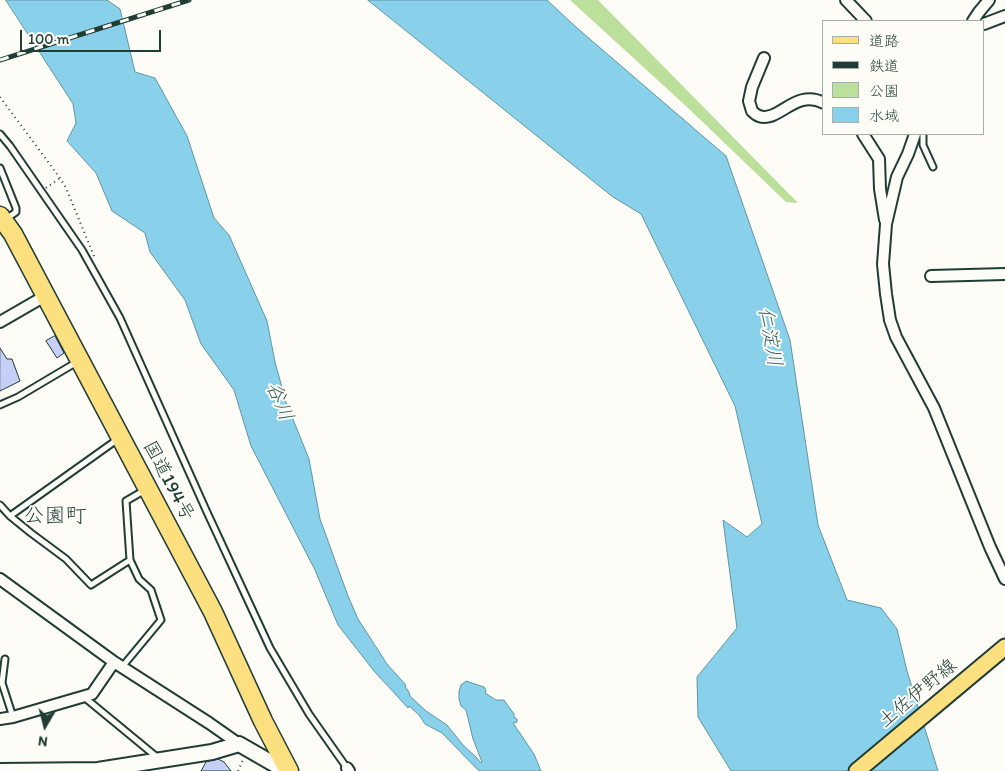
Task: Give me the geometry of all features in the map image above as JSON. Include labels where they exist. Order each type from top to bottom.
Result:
[{"type":"highway","name":"国道194号","points":[[4,227],[45,296],[213,612],[287,771]]},
{"type":"main road","name":"土佐伊野線","points":[[857,771],[1005,647]]},
{"type":"street","points":[[846,0],[865,20]]},
{"type":"street","points":[[974,20],[989,0]]},
{"type":"street","points":[[985,24],[1005,16]]},
{"type":"street","points":[[764,58],[752,87],[749,101],[752,111],[760,116],[772,116],[802,99],[822,102]]},
{"type":"street","points":[[864,135],[879,159],[880,189],[886,224]]},
{"type":"street","points":[[916,135],[897,177],[886,224],[883,264],[890,320],[896,338],[934,408],[990,547],[1005,579]]},
{"type":"street","points":[[931,276],[1005,274]]},
{"type":"street","points":[[0,322],[45,296]]},
{"type":"street","points":[[0,579],[118,664],[209,722],[239,744],[287,771]]},
{"type":"street","points":[[0,718],[13,717],[92,694],[118,664]]},
{"type":"street","points":[[0,771],[98,770],[212,752],[239,744]]},
{"type":"lane","points":[[0,134],[82,250],[120,318],[270,648],[309,714],[348,769]]},
{"type":"lane","points":[[923,135],[923,145],[933,167]]},
{"type":"lane","points":[[0,168],[16,208],[16,212],[4,227]]},
{"type":"lane","points":[[0,404],[18,397],[80,361]]},
{"type":"lane","points":[[10,516],[120,437]]},
{"type":"lane","points":[[118,664],[161,620],[151,590],[140,579],[130,560],[126,501],[148,488]]},
{"type":"lane","points":[[0,505],[31,534],[66,559],[91,585],[130,560]]},
{"type":"lane","points":[[5,659],[2,682],[13,717]]},
{"type":"lane","points":[[84,696],[160,760]]},
{"type":"path","points":[[0,96],[66,188],[95,257]]},
{"type":"path","points":[[42,191],[60,178]]},
{"type":"green space","points":[[570,0],[598,0],[798,203],[786,202],[687,107]]},
{"type":"water","name":"谷川","points":[[6,0],[107,0],[120,9],[135,72],[155,78],[187,136],[214,218],[229,235],[267,321],[275,362],[286,402],[309,459],[320,519],[358,619],[387,664],[405,684],[410,696],[426,711],[447,725],[481,763],[466,710],[461,706],[459,699],[461,685],[466,681],[484,687],[485,693],[496,700],[504,700],[517,719],[517,722],[513,723],[534,754],[541,771],[478,770],[442,733],[425,724],[419,715],[409,706],[408,708],[374,671],[338,625],[315,570],[251,446],[234,390],[201,344],[185,300],[150,252],[145,233],[112,211],[96,173],[67,141],[76,123],[73,104]]},
{"type":"water","name":"仁淀川","points":[[368,0],[547,0],[726,156],[790,340],[818,525],[847,600],[881,608],[897,629],[907,671],[938,771],[731,771],[698,717],[697,677],[737,628],[723,520],[747,537],[762,524],[735,406],[641,214],[613,197]]},
{"type":"building","points":[[55,336],[64,353],[57,358],[46,341]]},
{"type":"building","points":[[0,348],[7,359],[12,359],[20,381],[0,391]]},
{"type":"building","points":[[218,759],[224,762],[231,771],[201,771],[206,762]]},
{"type":"railway","points":[[0,60],[189,0]]},
{"type":"district","name":"公園町","points":[[55,517]]}]
